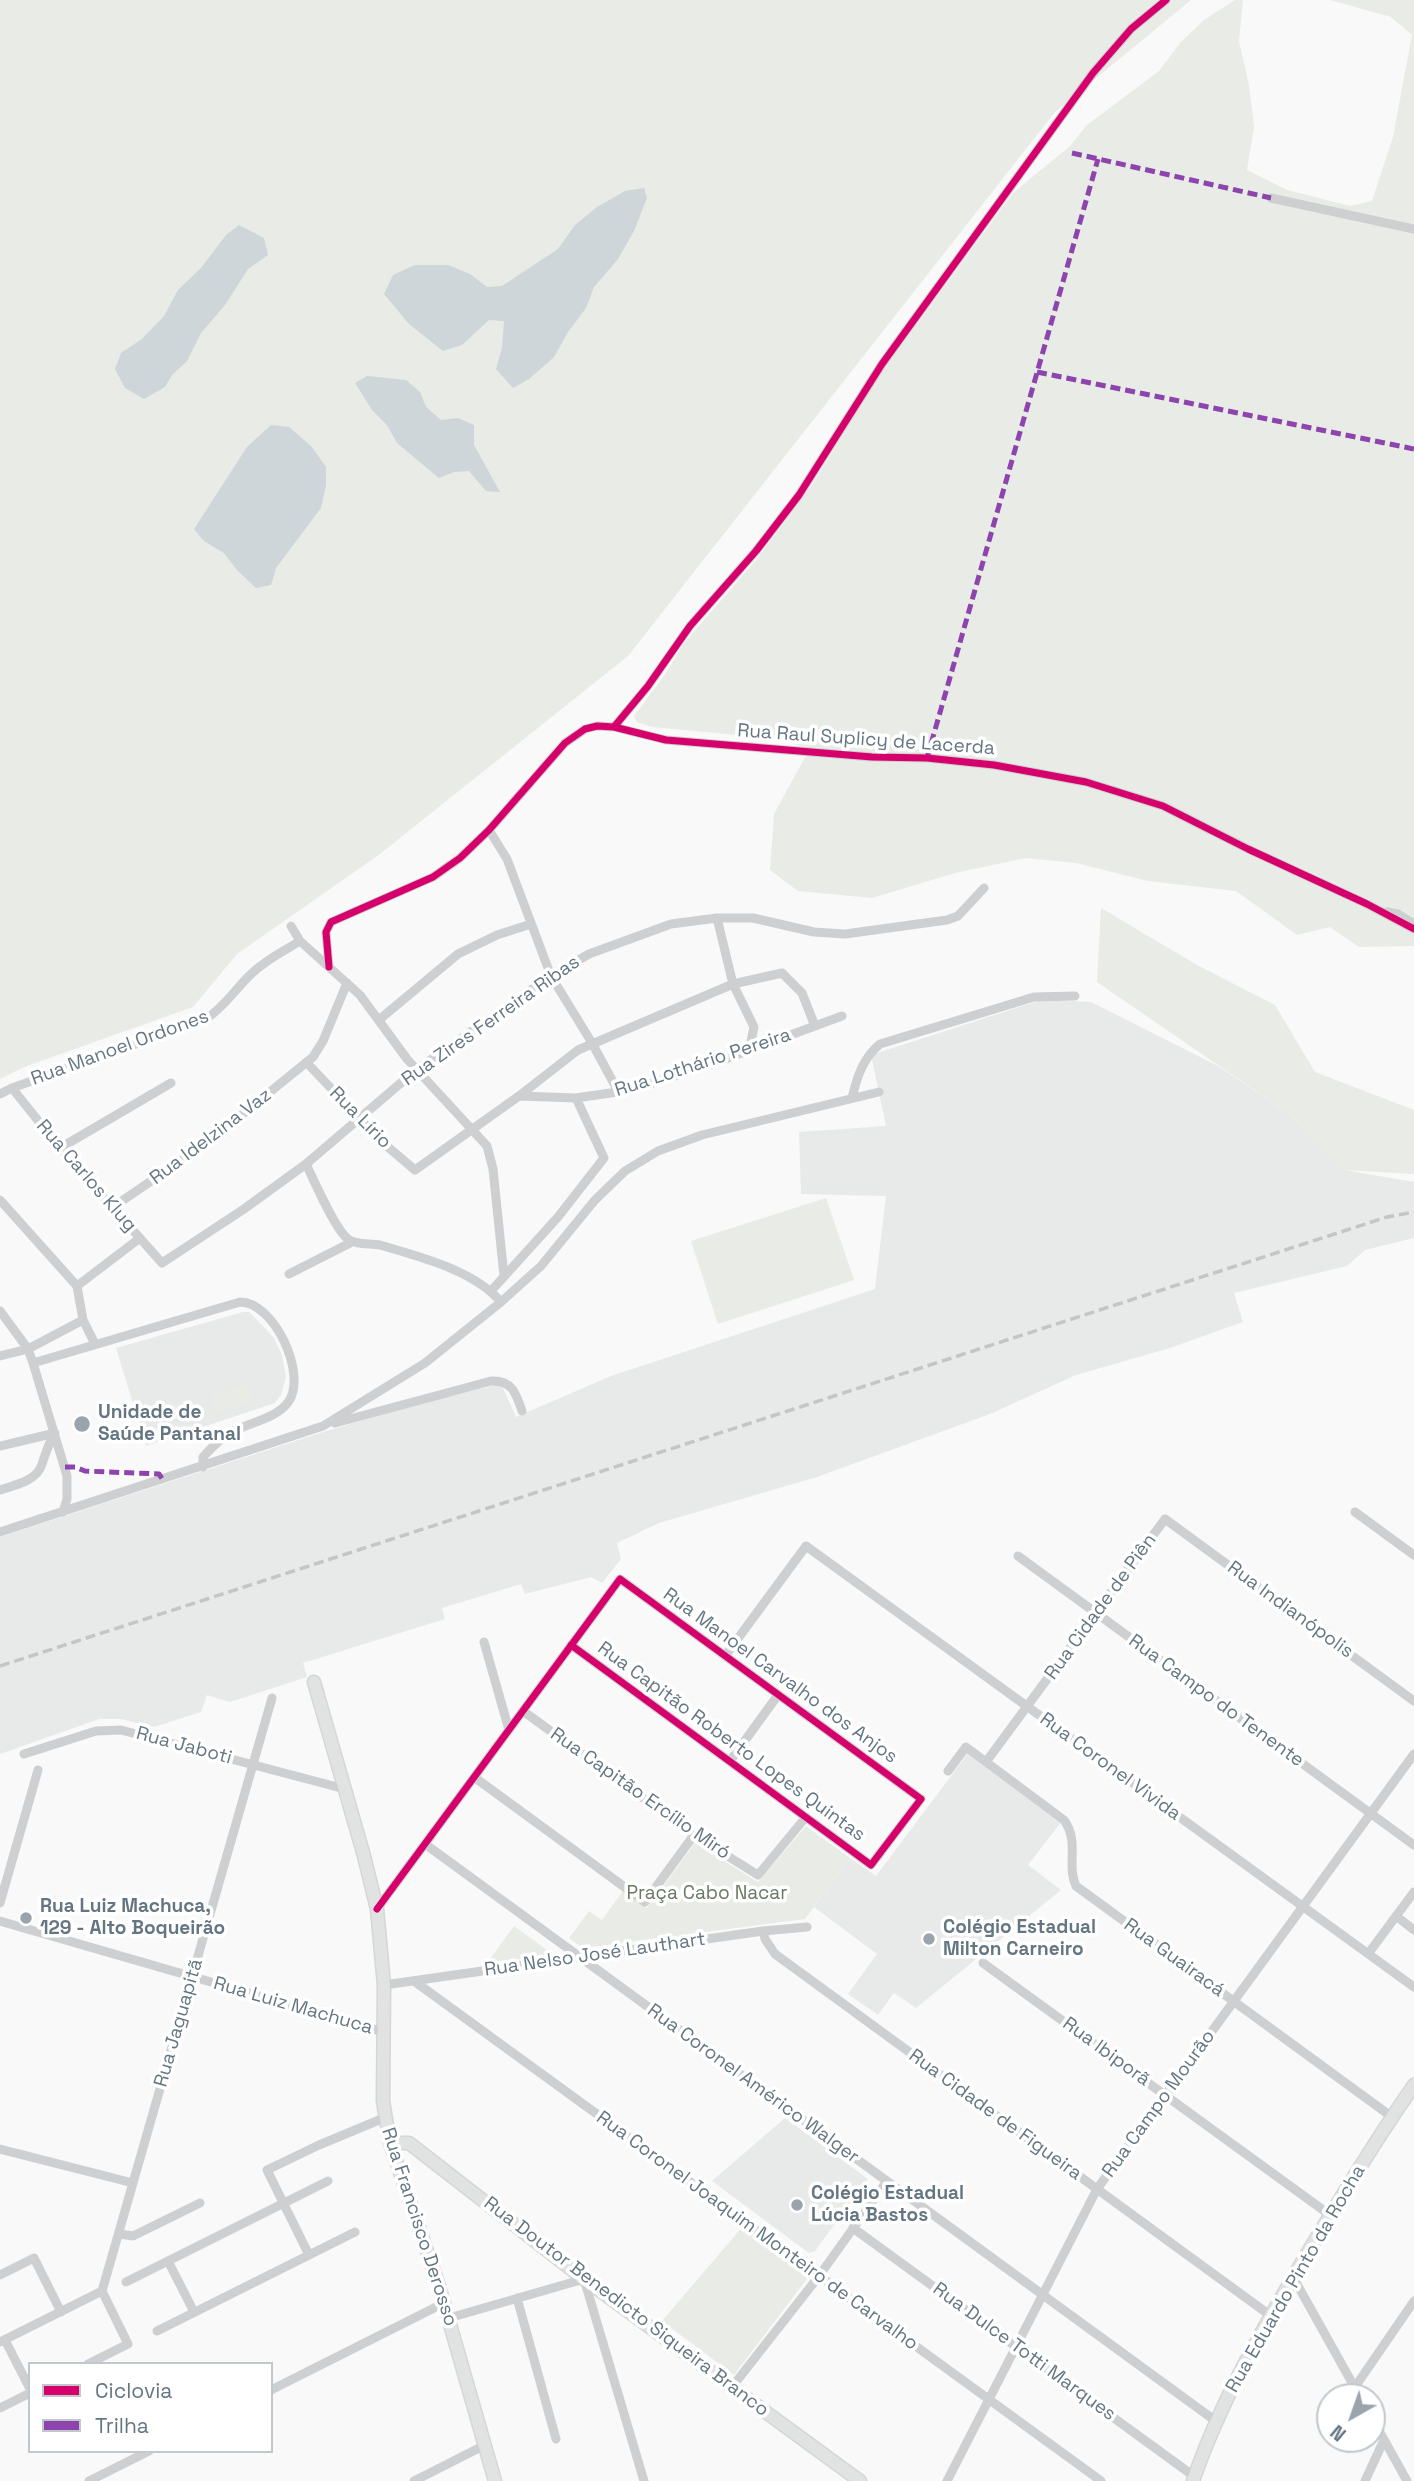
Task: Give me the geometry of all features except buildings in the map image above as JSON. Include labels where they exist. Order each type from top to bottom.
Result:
[{"type":"street","points":[[329,967],[326,932],[331,922],[433,877],[460,858],[489,830],[565,743],[585,729],[597,726],[614,727],[648,686],[690,626],[757,551],[799,495],[883,364],[1093,74],[1130,29],[1166,0]]},
{"type":"street","points":[[1271,198],[1414,229]]},
{"type":"street","name":"Rua Raul Suplicy de Lacerda","points":[[614,727],[666,740],[872,757],[941,759],[1017,768],[1086,782],[1163,806],[1414,929]]},
{"type":"street","points":[[489,830],[507,859],[551,976],[620,1093]]},
{"type":"street","name":"Rua Zires Ferreira Ribas","points":[[162,1263],[306,1164],[416,1070],[551,976],[590,954],[671,924],[717,918],[753,918],[814,932],[858,933],[947,920],[958,916],[984,888]]},
{"type":"street","name":"Rua Raul Suplicy de Lacerda","points":[[1382,912],[1398,914],[1414,924]]},
{"type":"street","points":[[717,918],[733,984],[754,1027],[749,1051]]},
{"type":"street","points":[[380,1019],[458,954],[497,935],[531,924]]},
{"type":"street","points":[[291,926],[300,941],[347,983],[380,1019],[416,1070],[487,1146],[492,1160],[503,1276]]},
{"type":"street","name":"Rua Manoel Ordones","points":[[0,1094],[206,1019],[224,1005],[260,966],[300,941]]},
{"type":"street","points":[[471,1129],[519,1096],[569,1056],[592,1043],[733,984],[782,973],[802,993],[815,1026]]},
{"type":"street","name":"Rua Idelzina Vaz","points":[[113,1207],[207,1143],[307,1063],[323,1041],[347,983]]},
{"type":"street","points":[[852,1097],[865,1060],[880,1044],[1034,997],[1075,996]]},
{"type":"street","name":"Rua Lothário Pereira","points":[[519,1096],[576,1098],[620,1093],[749,1051],[842,1016]]},
{"type":"street","name":"Rua Lírio","points":[[307,1063],[382,1142],[415,1170],[471,1129]]},
{"type":"street","points":[[60,1148],[171,1083]]},
{"type":"street","name":"Rua Carlos Klug","points":[[12,1088],[60,1148],[162,1263]]},
{"type":"street","points":[[323,1426],[425,1363],[502,1302],[541,1266],[603,1192],[642,1159],[688,1139],[879,1092]]},
{"type":"street","points":[[491,1291],[550,1226],[604,1158],[576,1098]]},
{"type":"street","points":[[306,1164],[339,1229],[352,1242]]},
{"type":"street","points":[[0,1200],[77,1286],[83,1320],[96,1344]]},
{"type":"street","points":[[77,1286],[140,1238]]},
{"type":"street","points":[[289,1274],[352,1242],[379,1245],[462,1273],[491,1291],[502,1302]]},
{"type":"street","points":[[33,1363],[240,1302],[248,1302],[261,1309],[288,1351],[295,1376],[294,1389],[284,1407],[223,1438],[203,1457],[203,1467]]},
{"type":"street","points":[[0,1311],[28,1349],[55,1433],[67,1476],[67,1499],[63,1512]]},
{"type":"street","points":[[0,1356],[28,1349],[83,1320]]},
{"type":"street","points":[[0,1532],[323,1426],[491,1381],[505,1382],[511,1387],[522,1410]]},
{"type":"street","points":[[0,1446],[55,1433]]},
{"type":"street","points":[[0,1490],[22,1483],[37,1474],[55,1433]]},
{"type":"street","points":[[1355,1512],[1414,1555]]},
{"type":"street","name":"Rua Cidade de Piên","points":[[986,1762],[1165,1519]]},
{"type":"street","name":"Rua Indianópolis","points":[[1165,1519],[1414,1701]]},
{"type":"street","name":"Rua Coronel Vivida","points":[[725,1656],[806,1546],[1414,1987]]},
{"type":"street","name":"Rua Campo do Tenente","points":[[1018,1556],[1414,1846]]},
{"type":"street","name":"Rua Manoel Carvalho dos Anjos","points":[[571,1645],[620,1579],[920,1799],[871,1865]]},
{"type":"street","points":[[484,1642],[509,1730]]},
{"type":"street","points":[[377,1909],[571,1645]]},
{"type":"street","name":"Rua Capitão Roberto Lopes Quintas","points":[[571,1645],[871,1865]]},
{"type":"street","name":"Rua Francisco Derosso","points":[[314,1682],[377,1909],[384,1985],[384,2118],[449,2318],[495,2481]]},
{"type":"street","points":[[730,1761],[778,1695]]},
{"type":"street","name":"Rua Jaguapitã","points":[[102,2291],[272,1698]]},
{"type":"street","name":"Rua Capitão Ercílio Miró","points":[[523,1711],[694,1835],[758,1875],[806,1817]]},
{"type":"street","name":"Rua Jaboti","points":[[24,1754],[96,1731],[133,1732],[345,1789]]},
{"type":"street","name":"Rua Guairacá","points":[[948,1770],[966,1747],[1067,1824],[1073,1845],[1073,1878],[1076,1886],[1392,2117]]},
{"type":"street","name":"Rua Campo Mourão","points":[[947,2481],[1097,2189],[1414,1754]]},
{"type":"street","points":[[0,1903],[38,1770]]},
{"type":"street","points":[[474,1777],[645,1902],[694,1835]]},
{"type":"street","name":"Rua Coronel Américo Walger","points":[[425,1844],[1217,2422]]},
{"type":"street","points":[[1368,1954],[1414,1892]]},
{"type":"street","points":[[1396,1916],[1414,1930]]},
{"type":"street","name":"Rua Luiz Machuca","points":[[0,1921],[384,2032]]},
{"type":"street","name":"Rua Nelso José Lauthart","points":[[384,1985],[807,1927]]},
{"type":"street","name":"Rua Cidade de Figueira","points":[[763,1931],[775,1954],[1271,2316]]},
{"type":"street","name":"Rua Ibiporã","points":[[983,1963],[1330,2215]]},
{"type":"street","name":"Rua Coronel Joaquim Monteiro de Carvalho","points":[[414,1981],[1101,2481]]},
{"type":"street","name":"Rua Eduardo Pinto da Rocha","points":[[1194,2479],[1217,2422],[1271,2316],[1330,2215],[1414,2085]]},
{"type":"street","points":[[309,2255],[267,2170],[384,2118]]},
{"type":"street","name":"Rua Doutor Benedicto Siqueira Branco","points":[[390,2143],[409,2143],[584,2279],[860,2481]]},
{"type":"street","points":[[0,2149],[133,2183]]},
{"type":"street","points":[[126,2282],[328,2181]]},
{"type":"street","points":[[733,2387],[819,2276],[887,2181]]},
{"type":"street","points":[[118,2234],[133,2236],[200,2203]]},
{"type":"street","name":"Rua Dulce Totti Marques","points":[[853,2228],[1194,2479]]},
{"type":"street","points":[[156,2331],[355,2232]]},
{"type":"street","points":[[0,2275],[34,2258],[61,2312]]},
{"type":"street","points":[[168,2261],[194,2312]]},
{"type":"street","points":[[1293,2277],[1353,2383]]},
{"type":"street","points":[[449,2318],[584,2279],[644,2481]]},
{"type":"street","points":[[28,2387],[2,2341],[102,2291],[128,2344],[92,2362]]},
{"type":"street","points":[[517,2298],[556,2439]]},
{"type":"street","points":[[1358,2383],[1414,2301]]},
{"type":"street","points":[[273,2389],[444,2303]]},
{"type":"street","points":[[0,2408],[28,2392]]},
{"type":"street","points":[[1386,2444],[1407,2481]]},
{"type":"street","points":[[414,2481],[485,2445]]},
{"type":"street","points":[[89,2481],[145,2453]]},
{"type":"street","points":[[1365,2481],[1378,2453]]},
{"type":"shaded area","points":[[644,188],[647,198],[634,231],[618,259],[594,287],[586,308],[554,357],[529,379],[513,388],[496,369],[502,348],[504,321],[489,320],[462,345],[443,351],[409,324],[384,294],[393,275],[415,265],[448,265],[470,274],[487,287],[502,286],[558,249],[575,225],[597,207],[625,191]]},
{"type":"shaded area","points":[[239,225],[264,238],[268,255],[248,269],[225,305],[201,333],[187,361],[172,375],[165,387],[144,399],[125,388],[115,369],[121,353],[142,339],[164,316],[178,290],[201,268],[226,235]]},
{"type":"shaded area","points":[[367,376],[406,380],[420,392],[426,407],[441,420],[458,418],[474,425],[474,445],[500,492],[486,491],[469,471],[454,472],[439,478],[397,443],[387,425],[372,410],[355,383]]},
{"type":"shaded area","points":[[271,425],[289,427],[311,446],[326,467],[326,485],[321,508],[276,568],[271,585],[256,588],[224,553],[204,541],[194,529],[247,447]]},
{"type":"shaded area","points":[[1041,1000],[1091,1002],[1218,1066],[1289,1114],[1344,1170],[1414,1182],[1414,1238],[1365,1250],[1347,1266],[1234,1293],[1243,1322],[1170,1348],[1076,1375],[990,1414],[817,1477],[659,1523],[617,1543],[621,1559],[602,1583],[591,1577],[525,1594],[521,1584],[442,1608],[445,1619],[303,1663],[307,1677],[230,1702],[207,1695],[201,1712],[154,1727],[121,1719],[99,1719],[0,1754],[0,1537],[326,1431],[496,1385],[502,1387],[516,1417],[611,1376],[875,1289],[886,1196],[801,1194],[799,1132],[886,1126],[871,1055]]},
{"type":"shaded area","points":[[249,1312],[274,1338],[282,1355],[286,1377],[281,1395],[275,1403],[146,1446],[116,1348]]},
{"type":"shaded area","name":"Colégio Estadual Milton Carneiro","points":[[969,1752],[1062,1821],[1028,1865],[1061,1890],[916,2008],[894,1993],[878,2015],[848,1994],[877,1954],[814,1907],[850,1858],[876,1876]]},
{"type":"shaded area","name":"Colégio Estadual Lúcia Bastos","points":[[785,2118],[868,2179],[815,2251],[809,2253],[712,2181]]},
{"type":"green space","points":[[0,0],[1191,0],[1055,112],[628,656],[380,854],[237,954],[193,1007],[24,1067],[0,1079]]},
{"type":"green space","points":[[1235,0],[1243,0],[1239,41],[1249,85],[1254,127],[1247,170],[1287,190],[1350,206],[1372,201],[1393,137],[1412,35],[1391,17],[1330,0],[1414,0],[1414,946],[1359,947],[1330,927],[1297,935],[1236,891],[1148,881],[1076,863],[1026,858],[955,873],[872,898],[798,891],[770,870],[774,814],[810,748],[769,738],[652,727],[637,722],[634,716],[666,673],[684,643],[756,560],[812,485],[879,376],[1013,193],[1070,146],[1087,125],[1159,71],[1180,43],[1204,20]]},
{"type":"green space","points":[[1101,908],[1197,965],[1275,1005],[1315,1072],[1414,1110],[1414,1174],[1344,1170],[1289,1114],[1097,982]]},
{"type":"green space","points":[[826,1198],[854,1280],[718,1324],[691,1241]]},
{"type":"green space","points":[[248,1383],[254,1401],[216,1413],[210,1395]]},
{"type":"green space","name":"Praça Cabo Nacar","points":[[806,1826],[850,1858],[805,1919],[583,1948],[569,1938],[589,1911],[602,1920],[623,1891],[647,1908],[695,1843],[758,1882]]},
{"type":"green space","points":[[514,1926],[554,1955],[487,1963]]},
{"type":"green space","points":[[836,2183],[854,2196],[831,2227],[813,2214]]},
{"type":"green space","points":[[743,2226],[810,2275],[734,2375],[662,2321]]},
{"type":"railway","points":[[0,1666],[1387,1217],[1414,1212]]},
{"type":"marked path","points":[[1072,153],[1271,198]]},
{"type":"marked path","points":[[927,758],[1098,159]]},
{"type":"marked path","points":[[1037,372],[1414,449]]},
{"type":"marked path","points":[[65,1467],[85,1471],[159,1474],[163,1480]]},
{"type":"cycle path","points":[[614,727],[648,686],[690,626],[756,551],[799,495],[882,364],[1093,73],[1131,29],[1166,0]]},
{"type":"cycle path","points":[[329,967],[326,932],[331,922],[433,877],[460,858],[489,830],[565,743],[585,729],[597,726],[614,727],[666,740],[994,765],[1086,782],[1163,806],[1414,929]]},
{"type":"cycle path","points":[[377,1909],[559,1661],[620,1579],[921,1799],[871,1865],[571,1645]]},
{"type":"place","name":"Unidade de Saúde Pantanal","points":[[82,1424]]},
{"type":"place","name":"Rua Luiz Machuca, 129 - Alto Boqueirão","points":[[26,1918]]},
{"type":"place","name":"Colégio Estadual Milton Carneiro","points":[[929,1939]]},
{"type":"place","name":"Colégio Estadual Lúcia Bastos","points":[[797,2205]]}]
